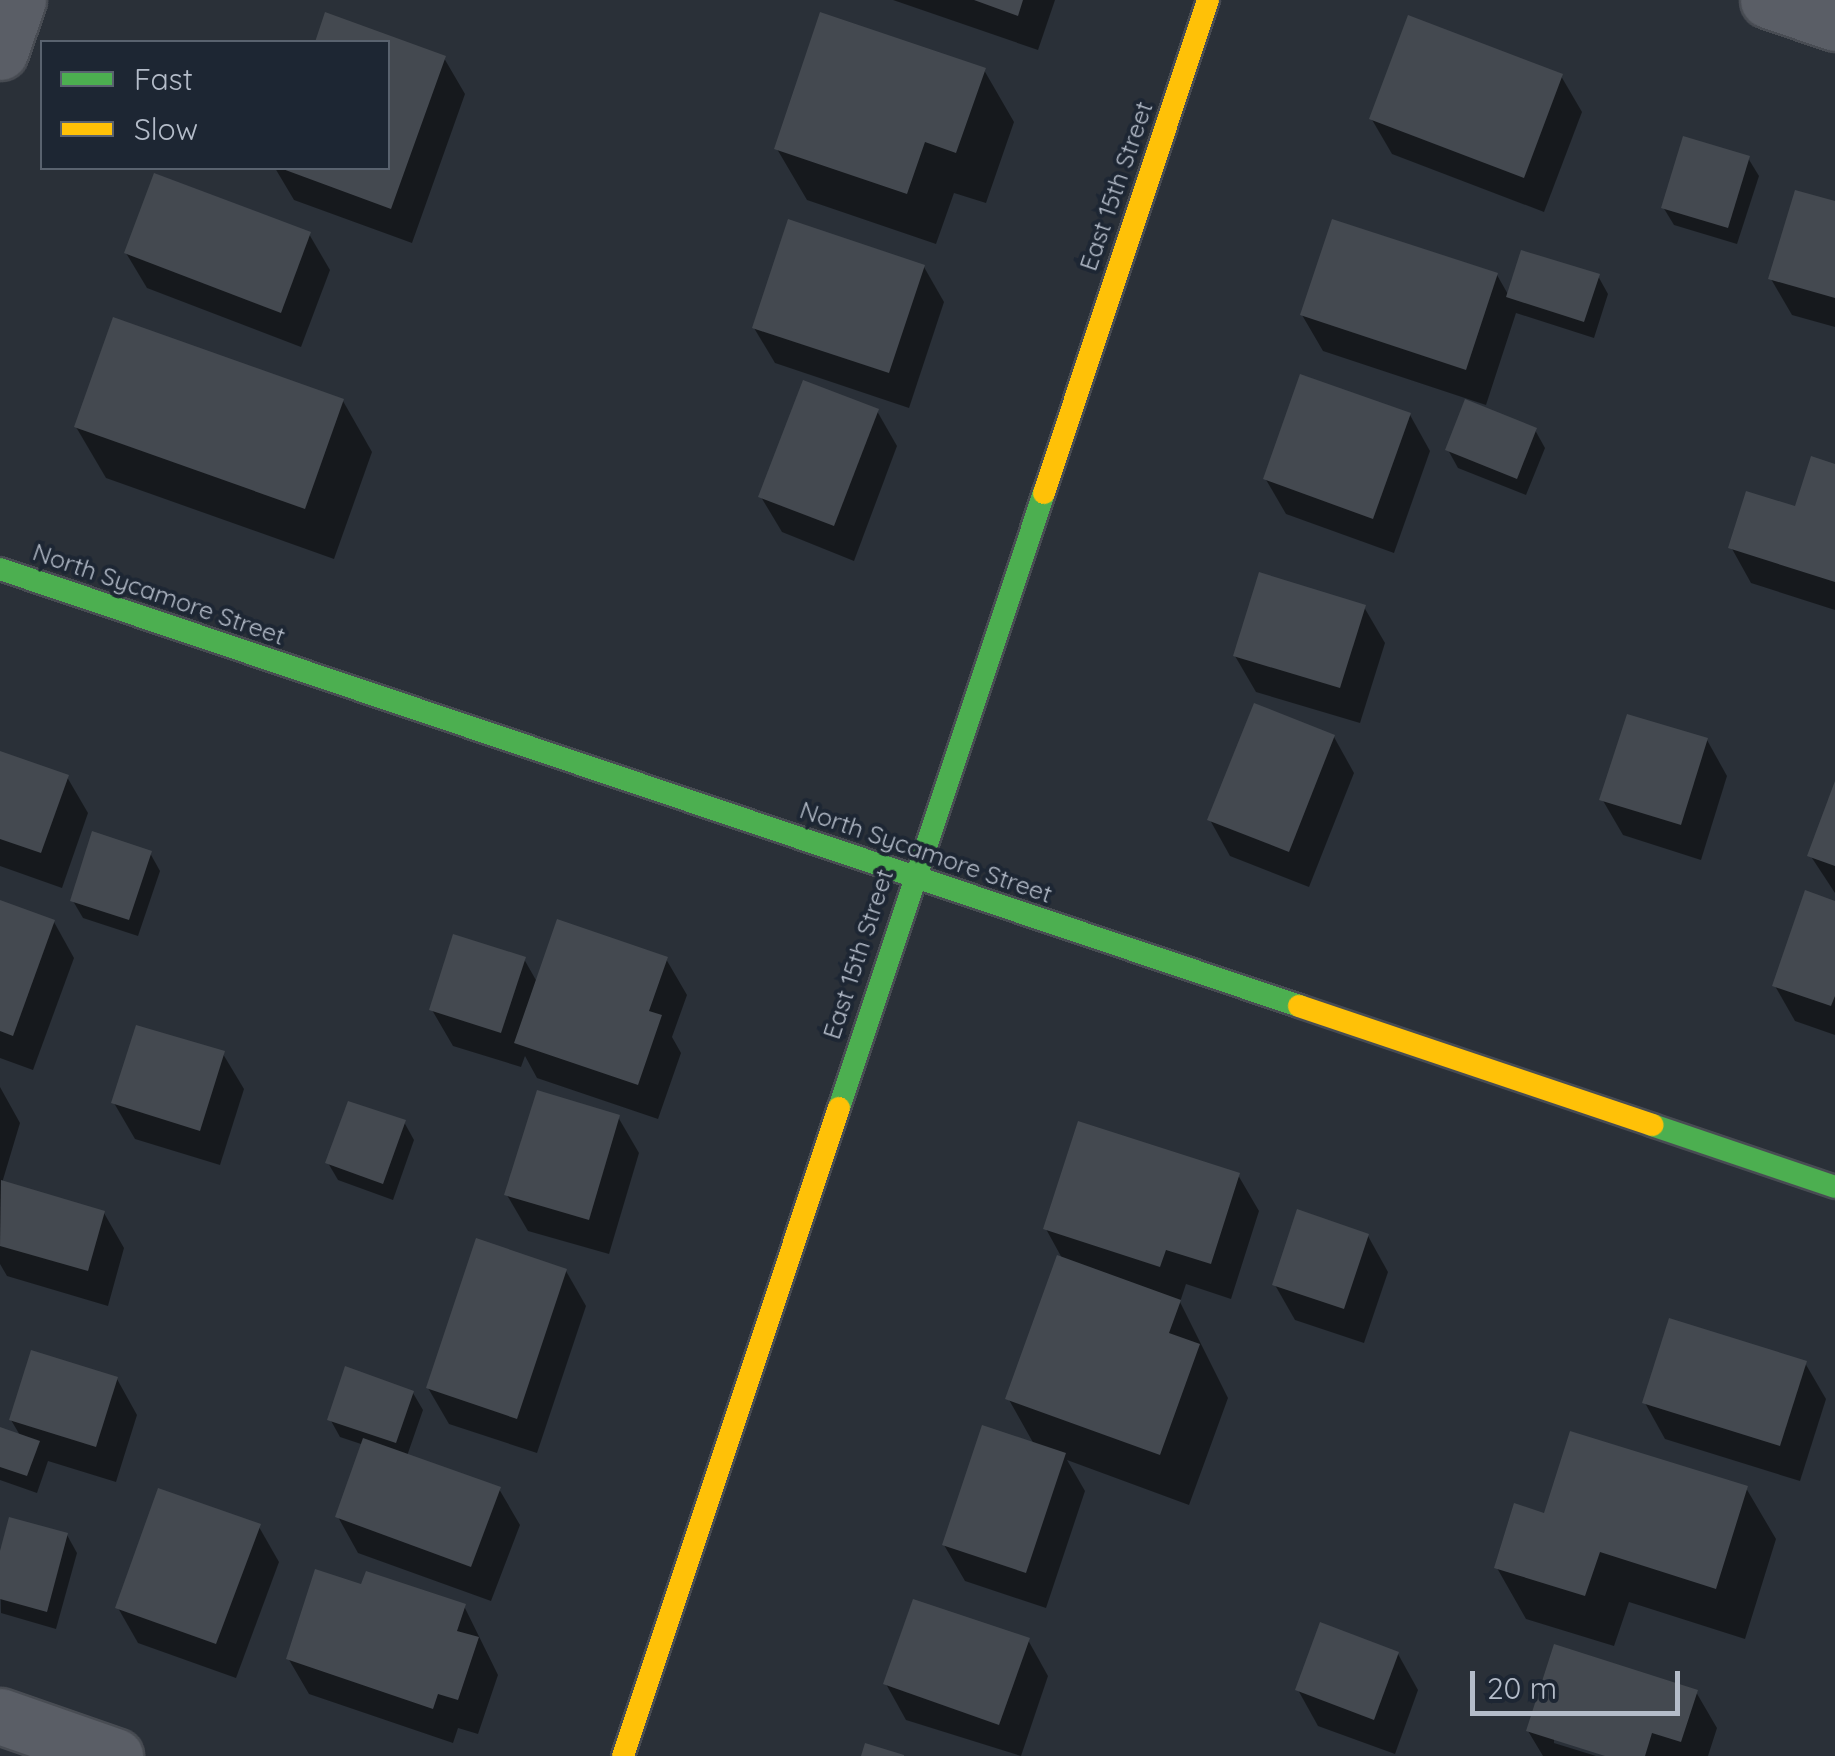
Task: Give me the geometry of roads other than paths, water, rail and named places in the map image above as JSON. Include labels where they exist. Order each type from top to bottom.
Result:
[{"type":"main road","name":"East 15th Street","points":[[623,1756],[913,876],[1208,0]]},
{"type":"main road","name":"North Sycamore Street","points":[[0,569],[1835,1187]]},
{"type":"street","points":[[0,52],[18,0]]},
{"type":"street","points":[[1768,0],[1835,23]]},
{"type":"street","points":[[0,1716],[115,1756]]}]
